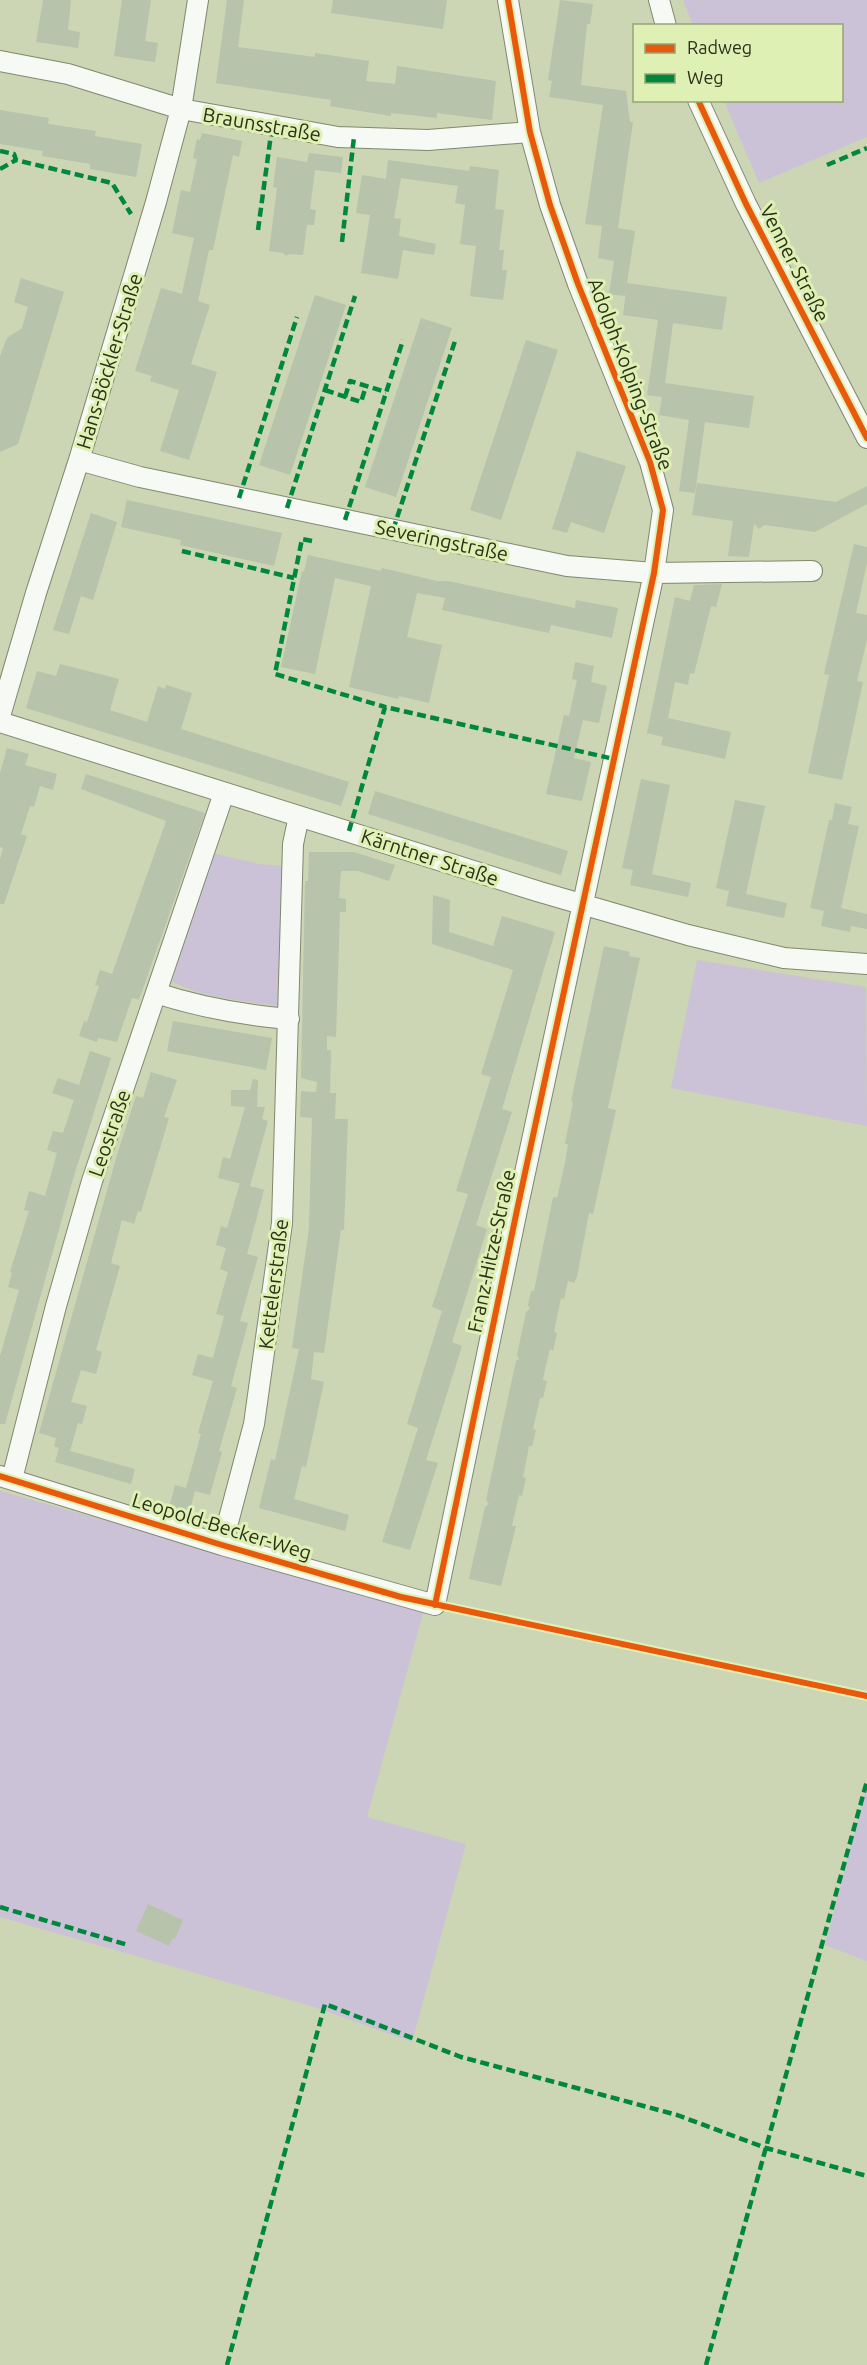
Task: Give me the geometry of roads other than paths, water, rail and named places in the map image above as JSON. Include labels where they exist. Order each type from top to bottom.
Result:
[{"type":"street","name":"Hans-Böckler-Straße","points":[[0,716],[36,593],[79,460],[181,109],[198,0]]},
{"type":"street","name":"Adolph-Kolping-Straße","points":[[508,0],[530,132],[550,205],[578,284],[650,462],[663,510],[654,573],[582,905]]},
{"type":"street","points":[[659,0],[665,24]]},
{"type":"street","name":"Braunsstraße","points":[[0,61],[68,74],[181,109],[338,137],[428,140],[530,132]]},
{"type":"street","name":"Venner Straße","points":[[699,102],[747,204],[867,438]]},
{"type":"street","name":"Severingstraße","points":[[79,460],[140,477],[567,566],[654,573],[812,571]]},
{"type":"street","name":"Kärntner Straße","points":[[0,722],[582,905],[688,935],[784,958],[867,964]]},
{"type":"street","name":"Leostraße","points":[[6,1477],[92,1181],[224,793]]},
{"type":"street","name":"Kettelerstraße","points":[[222,1545],[254,1424],[282,1223],[293,844],[299,816]]},
{"type":"street","name":"Franz-Hitze-Straße","points":[[435,1605],[582,905]]},
{"type":"street","points":[[156,993],[185,1003],[214,1009],[289,1019]]},
{"type":"street","name":"Leopold-Becker-Weg","points":[[6,1477],[222,1545],[435,1605]]}]
